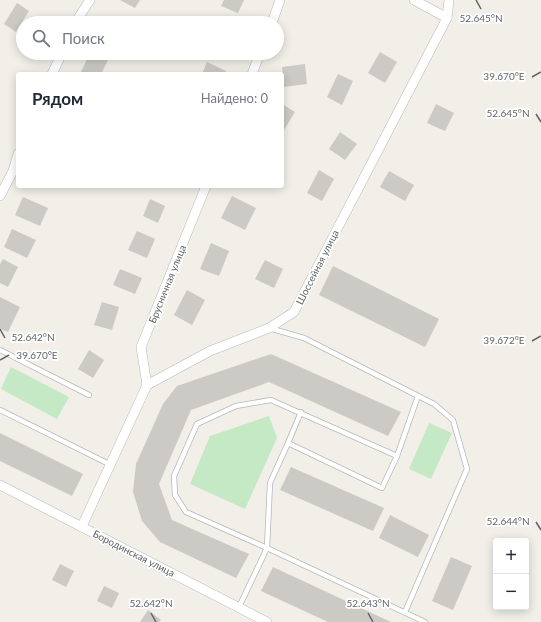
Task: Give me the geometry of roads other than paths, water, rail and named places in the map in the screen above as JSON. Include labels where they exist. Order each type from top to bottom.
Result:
[{"type":"street","points":[[80,16],[90,0]]},
{"type":"street","points":[[274,16],[280,0]]},
{"type":"street","points":[[414,0],[447,18]]},
{"type":"street","name":"Шоссейная улица","points":[[147,385],[210,352],[269,328],[294,312],[447,18],[449,0]]},
{"type":"street","points":[[53,72],[59,60]]},
{"type":"street","points":[[253,72],[257,60]]},
{"type":"street","points":[[0,196],[13,171],[16,161]]},
{"type":"street","name":"Брусничная улица","points":[[147,385],[141,347],[205,188]]},
{"type":"street","points":[[82,526],[147,385]]},
{"type":"street","name":"Бородинская улица","points":[[0,485],[267,622]]},
{"type":"lane","points":[[269,328],[304,338],[434,404],[453,420],[467,469],[404,612]]},
{"type":"lane","points":[[0,350],[90,395]]},
{"type":"lane","points":[[288,443],[382,488],[397,456],[418,396]]},
{"type":"lane","points":[[397,456],[301,412],[271,400],[236,406],[198,424],[174,476],[175,495],[186,512],[425,622]]},
{"type":"lane","points":[[0,410],[111,465]]},
{"type":"lane","points":[[239,607],[267,548],[270,483],[301,412]]}]
